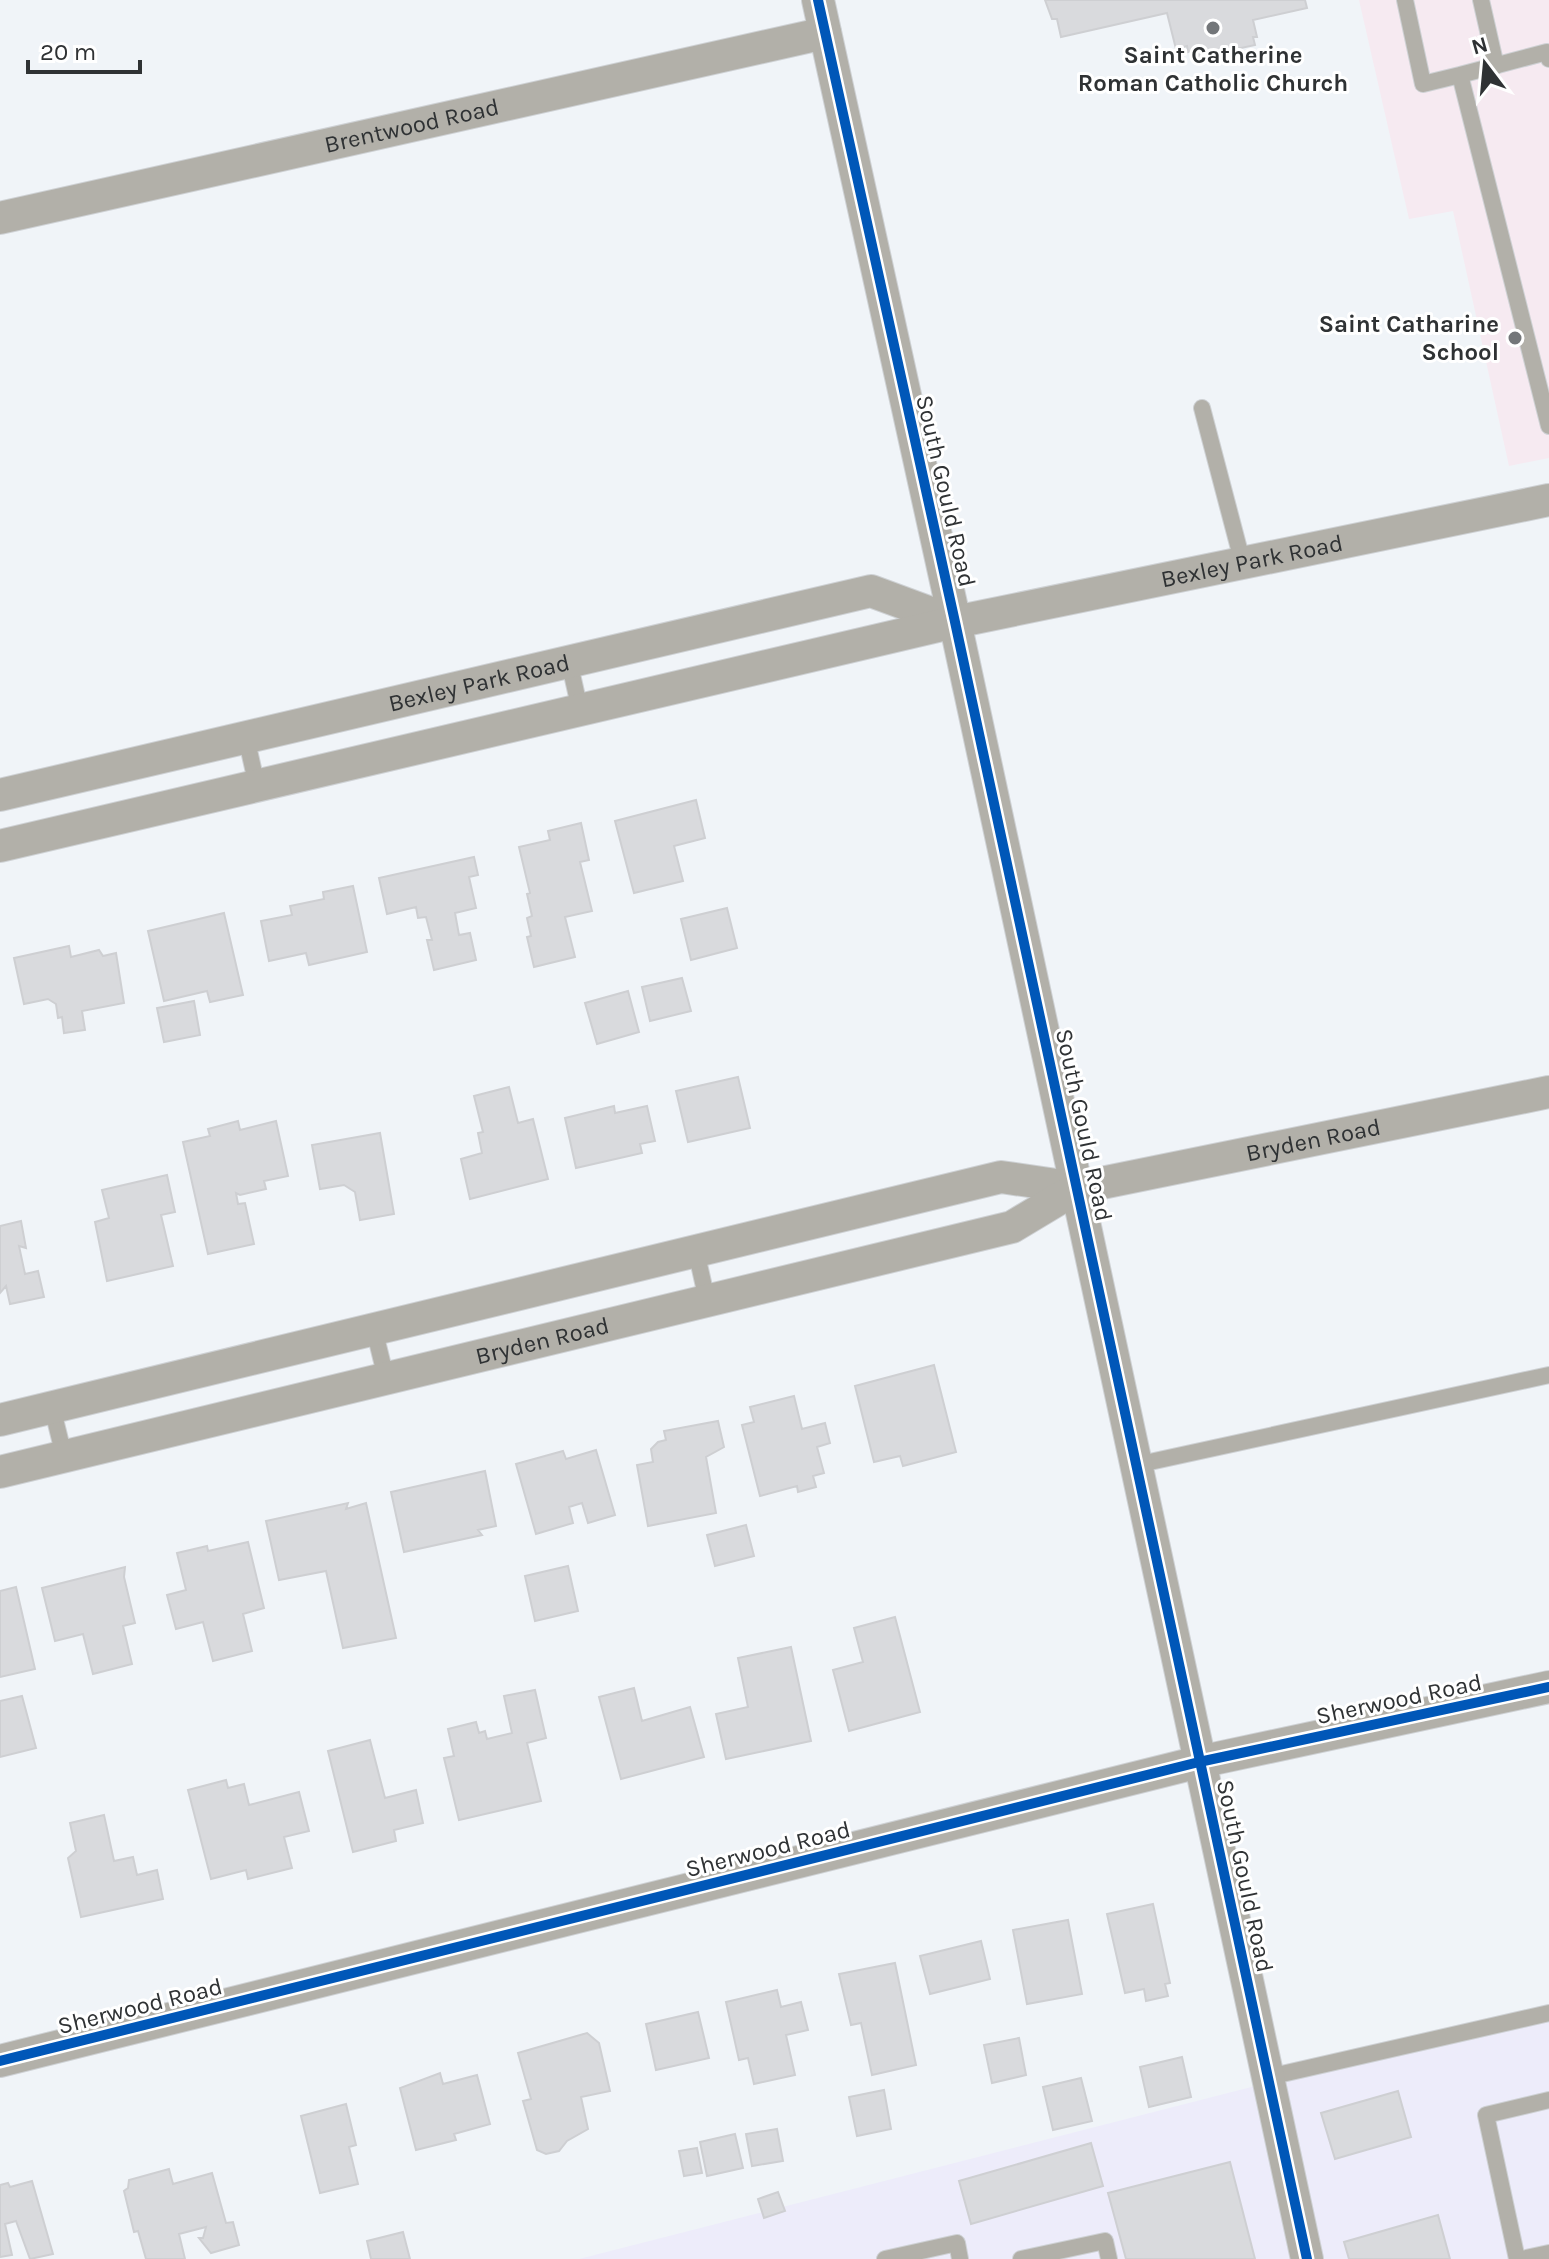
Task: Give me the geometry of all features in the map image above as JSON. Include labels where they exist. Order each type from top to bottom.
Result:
[{"type":"street","name":"South Gould Road","points":[[818,0],[1307,2259]]},
{"type":"street","name":"Brentwood Road","points":[[0,218],[825,33]]},
{"type":"street","name":"Bexley Park Road","points":[[0,846],[955,622],[1549,500]]},
{"type":"street","name":"Bexley Park Road","points":[[0,795],[871,591],[955,622]]},
{"type":"street","name":"Bryden Road","points":[[0,1472],[1012,1227],[1077,1188],[1549,1092]]},
{"type":"street","name":"Bryden Road","points":[[0,1420],[1001,1177],[1077,1188]]},
{"type":"street","name":"Sherwood Road","points":[[0,2061],[1199,1762],[1549,1687]]},
{"type":"lane","points":[[1405,0],[1423,84],[1547,52],[1549,59]]},
{"type":"lane","points":[[1481,0],[1496,66]]},
{"type":"lane","points":[[1460,75],[1549,426]]},
{"type":"lane","points":[[1202,408],[1243,564]]},
{"type":"lane","points":[[569,661],[580,710]]},
{"type":"lane","points":[[246,737],[257,786]]},
{"type":"lane","points":[[696,1251],[707,1300]]},
{"type":"lane","points":[[374,1329],[386,1378]]},
{"type":"lane","points":[[1136,1465],[1549,1375]]},
{"type":"lane","points":[[52,1407],[64,1456]]},
{"type":"lane","points":[[1269,2077],[1549,2013]]},
{"type":"lane","points":[[1549,2100],[1486,2115],[1520,2259],[1549,2253]]},
{"type":"lane","points":[[1021,2259],[1105,2241],[1109,2259]]},
{"type":"lane","points":[[885,2259],[957,2243],[960,2259]]},
{"type":"shaded area","name":"Saint Catharine School","points":[[1359,0],[1549,0],[1549,458],[1509,466],[1453,211],[1409,219]]},
{"type":"shaded area","points":[[1549,2013],[1549,2259],[579,2259],[1267,2083]]},
{"type":"building","name":"Saint Catherine Roman Catholic Church","points":[[1045,0],[1305,0],[1307,8],[1253,20],[1257,37],[1253,37],[1255,45],[1194,58],[1187,46],[1176,49],[1167,13],[1061,37],[1057,19],[1052,19]]},
{"type":"building","points":[[696,800],[705,838],[674,846],[683,881],[634,893],[615,821]]},
{"type":"building","points":[[581,823],[589,860],[580,862],[592,911],[565,917],[575,957],[534,967],[527,937],[531,936],[527,918],[532,916],[527,894],[530,893],[519,847],[550,840],[548,831]]},
{"type":"building","points":[[474,857],[478,875],[469,877],[476,908],[455,913],[459,935],[470,933],[476,960],[434,970],[427,940],[432,940],[426,917],[418,918],[416,907],[387,914],[379,878]]},
{"type":"building","points":[[353,886],[367,952],[309,965],[306,953],[269,961],[261,921],[292,915],[290,906],[324,899],[323,892]]},
{"type":"building","points":[[727,908],[737,948],[691,960],[681,919]]},
{"type":"building","points":[[224,913],[243,995],[210,1002],[207,991],[164,1001],[148,931]]},
{"type":"building","points":[[69,946],[71,957],[99,950],[103,956],[116,953],[124,1003],[82,1011],[85,1030],[64,1033],[56,1004],[48,999],[24,1004],[14,958]]},
{"type":"building","points":[[682,978],[691,1011],[650,1021],[642,987]]},
{"type":"building","points":[[628,991],[639,1032],[597,1044],[585,1003]]},
{"type":"building","points":[[194,1001],[200,1035],[164,1042],[157,1008]]},
{"type":"building","points":[[738,1077],[750,1128],[688,1142],[676,1091]]},
{"type":"building","points":[[509,1087],[518,1123],[533,1119],[548,1179],[470,1199],[461,1159],[482,1153],[478,1133],[483,1132],[474,1096]]},
{"type":"building","points":[[614,1106],[615,1113],[647,1106],[655,1141],[640,1144],[642,1153],[576,1168],[565,1118]]},
{"type":"building","points":[[238,1121],[240,1130],[276,1121],[288,1176],[264,1181],[266,1189],[240,1195],[236,1193],[238,1204],[245,1203],[254,1244],[208,1254],[183,1142],[210,1136],[208,1129]]},
{"type":"building","points":[[380,1133],[394,1214],[360,1220],[355,1192],[344,1185],[320,1189],[312,1145]]},
{"type":"building","points":[[167,1175],[175,1212],[161,1215],[173,1266],[107,1281],[95,1222],[109,1218],[102,1190]]},
{"type":"building","points":[[21,1221],[26,1248],[19,1246],[25,1274],[38,1271],[44,1297],[10,1304],[6,1286],[0,1293],[0,1226]]},
{"type":"building","points":[[934,1365],[956,1452],[903,1466],[900,1456],[874,1462],[855,1386]]},
{"type":"building","points":[[794,1396],[802,1429],[825,1423],[830,1443],[817,1447],[824,1473],[813,1476],[816,1487],[798,1492],[797,1486],[760,1496],[742,1425],[754,1422],[750,1407]]},
{"type":"building","points":[[718,1421],[724,1447],[706,1457],[716,1513],[648,1526],[637,1465],[653,1462],[651,1449],[658,1442],[666,1440],[664,1431]]},
{"type":"building","points":[[596,1450],[615,1515],[588,1523],[582,1503],[569,1507],[573,1523],[536,1534],[516,1464],[563,1451],[566,1459]]},
{"type":"building","points":[[485,1471],[496,1526],[478,1530],[482,1535],[404,1552],[391,1492]]},
{"type":"building","points":[[348,1503],[346,1509],[366,1503],[396,1638],[343,1648],[326,1571],[279,1580],[266,1521]]},
{"type":"building","points":[[746,1525],[754,1556],[715,1566],[707,1535]]},
{"type":"building","points":[[248,1542],[264,1608],[243,1614],[252,1651],[213,1661],[203,1622],[176,1629],[167,1595],[186,1590],[177,1553],[207,1546],[208,1551]]},
{"type":"building","points":[[568,1566],[578,1611],[535,1621],[525,1576]]},
{"type":"building","points":[[125,1567],[124,1577],[135,1623],[123,1626],[132,1664],[93,1674],[83,1634],[55,1641],[42,1588]]},
{"type":"building","points":[[16,1587],[35,1669],[0,1677],[0,1591]]},
{"type":"building","points":[[895,1617],[920,1712],[849,1731],[833,1670],[863,1662],[854,1628]]},
{"type":"building","points":[[791,1647],[811,1741],[726,1759],[716,1714],[748,1707],[738,1658]]},
{"type":"building","points":[[634,1688],[642,1721],[690,1707],[704,1757],[621,1779],[599,1697]]},
{"type":"building","points":[[535,1690],[546,1738],[527,1743],[541,1801],[459,1820],[444,1758],[454,1756],[448,1729],[476,1722],[479,1733],[485,1731],[487,1739],[512,1733],[504,1696]]},
{"type":"building","points":[[22,1696],[36,1748],[0,1757],[0,1701]]},
{"type":"building","points":[[370,1740],[385,1798],[416,1790],[423,1823],[394,1830],[396,1841],[353,1852],[328,1751]]},
{"type":"building","points":[[226,1780],[228,1788],[244,1784],[249,1805],[299,1792],[309,1831],[284,1837],[292,1868],[248,1879],[246,1870],[211,1879],[188,1790]]},
{"type":"building","points":[[104,1815],[114,1861],[133,1857],[137,1875],[157,1870],[163,1899],[81,1917],[68,1858],[76,1851],[70,1823]]},
{"type":"building","points":[[1153,1904],[1170,1983],[1165,1984],[1168,1996],[1146,2001],[1144,1989],[1125,1993],[1107,1914]]},
{"type":"building","points":[[1068,1920],[1082,1994],[1027,2004],[1013,1930]]},
{"type":"building","points":[[981,1941],[990,1979],[930,1994],[920,1956]]},
{"type":"building","points":[[895,1963],[916,2065],[872,2075],[861,2023],[851,2025],[839,1974]]},
{"type":"building","points":[[777,1990],[781,2007],[801,2002],[808,2030],[786,2035],[795,2075],[754,2084],[748,2058],[739,2060],[726,2002]]},
{"type":"building","points":[[698,2012],[709,2058],[656,2070],[646,2024]]},
{"type":"building","points":[[587,2033],[599,2043],[610,2091],[581,2097],[588,2129],[567,2141],[559,2151],[546,2154],[537,2150],[523,2101],[531,2099],[518,2053]]},
{"type":"building","points":[[1019,2038],[1026,2075],[992,2083],[984,2045]]},
{"type":"building","points":[[1182,2057],[1191,2097],[1149,2107],[1140,2067]]},
{"type":"building","points":[[440,2073],[443,2084],[477,2075],[490,2124],[454,2134],[456,2140],[416,2150],[400,2088]]},
{"type":"building","points":[[1081,2078],[1092,2121],[1053,2130],[1043,2087]]},
{"type":"building","points":[[884,2090],[891,2129],[857,2136],[849,2097]]},
{"type":"building","points":[[1398,2091],[1411,2137],[1335,2159],[1321,2113]]},
{"type":"building","points":[[346,2104],[356,2145],[349,2147],[358,2184],[320,2193],[301,2116]]},
{"type":"building","points":[[777,2129],[783,2161],[752,2166],[746,2134]]},
{"type":"building","points":[[735,2134],[743,2168],[707,2176],[700,2142]]},
{"type":"building","points":[[1091,2143],[1103,2186],[971,2224],[959,2181]]},
{"type":"building","points":[[697,2148],[702,2173],[684,2176],[679,2151]]},
{"type":"building","points":[[1230,2162],[1255,2259],[1126,2259],[1108,2193]]},
{"type":"building","points":[[169,2169],[173,2184],[212,2173],[226,2223],[233,2222],[239,2245],[211,2253],[199,2238],[203,2238],[206,2227],[179,2234],[185,2259],[146,2259],[138,2231],[134,2232],[124,2191],[128,2188],[129,2180]]},
{"type":"building","points":[[32,2181],[53,2254],[30,2259],[16,2221],[5,2224],[12,2255],[0,2257],[0,2185],[8,2183],[10,2187]]},
{"type":"building","points":[[778,2192],[785,2211],[764,2218],[758,2199]]},
{"type":"building","points":[[1438,2215],[1450,2259],[1349,2259],[1344,2242]]},
{"type":"building","points":[[403,2232],[410,2259],[371,2259],[367,2241]]},
{"type":"cycle path","points":[[818,0],[1307,2259]]},
{"type":"cycle path","points":[[0,2061],[1199,1762],[1549,1687]]},
{"type":"place","name":"Saint Catherine Roman Catholic Church","points":[[1213,28]]},
{"type":"place","name":"Saint Catharine School","points":[[1515,338]]}]
